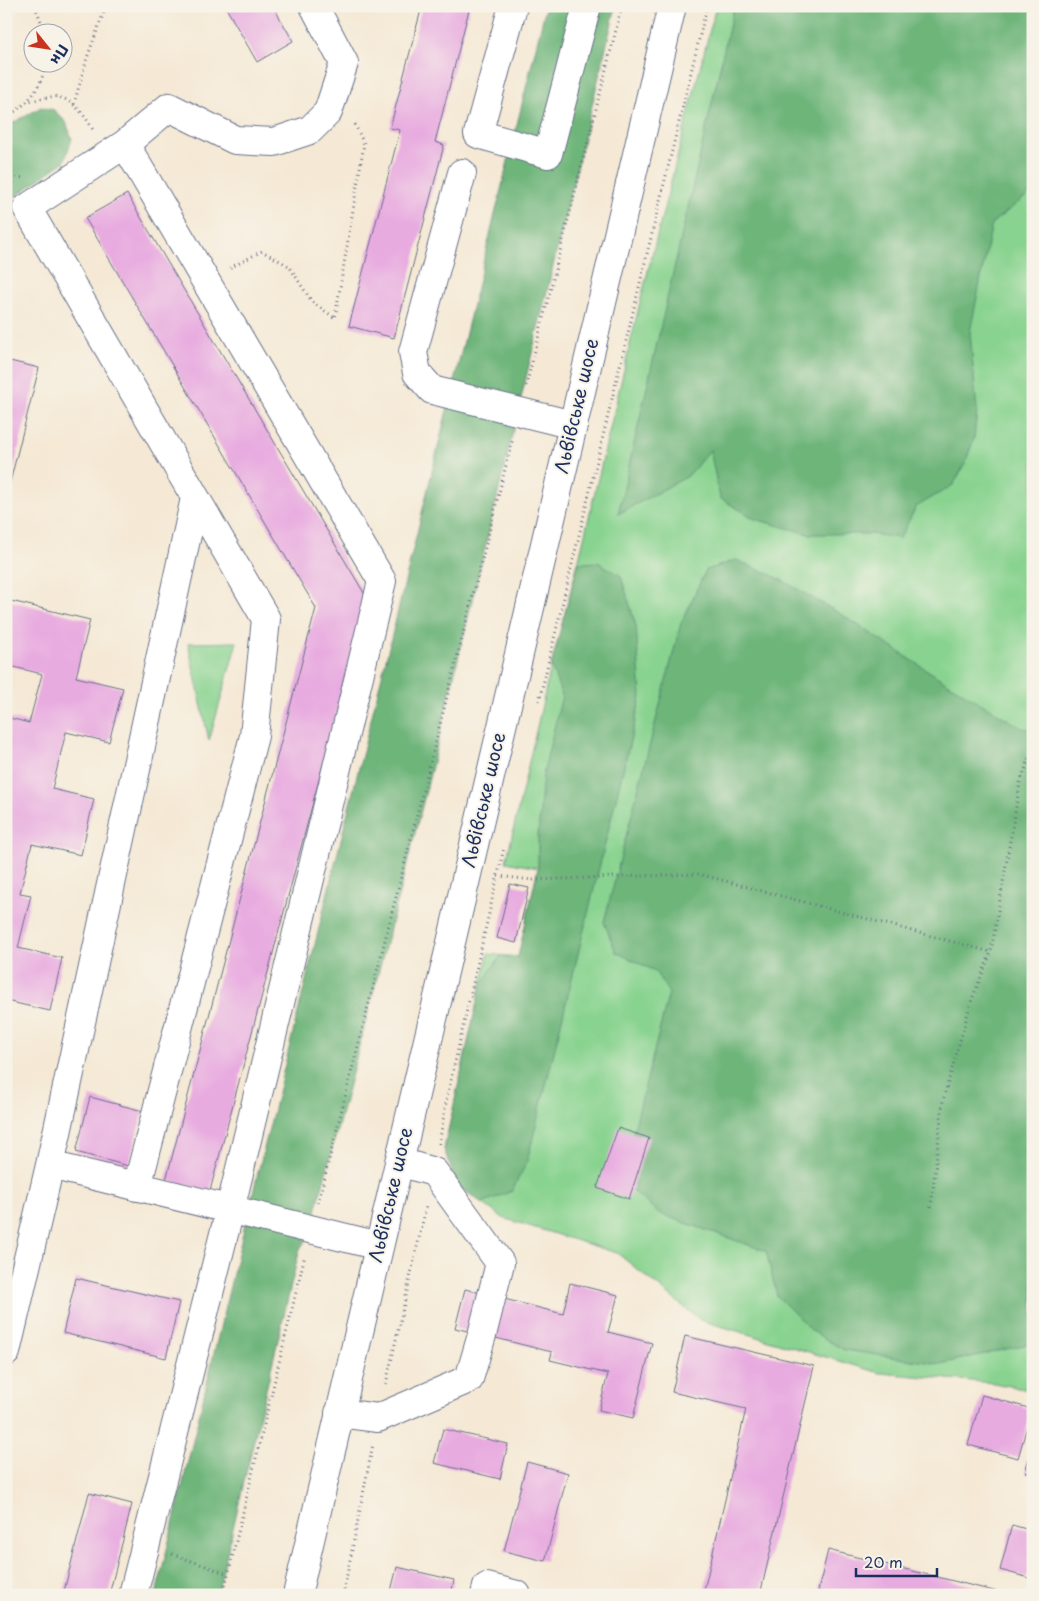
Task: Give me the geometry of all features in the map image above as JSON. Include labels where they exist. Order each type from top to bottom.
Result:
[{"type":"main road","points":[[137,1187],[254,736],[266,619],[27,208],[116,150],[169,108],[235,140],[274,142],[310,130],[328,112],[344,63],[314,6]]},
{"type":"main road","points":[[513,6],[478,134],[548,154],[587,6]]},
{"type":"main road","name":"Львівське шосе","points":[[297,1595],[672,6]]},
{"type":"main road","points":[[116,150],[382,581],[230,1210],[132,1595]]},
{"type":"main road","points":[[462,173],[413,352],[417,373],[432,390],[573,425]]},
{"type":"main road","points":[[6,1352],[50,1166],[195,498]]},
{"type":"main road","points":[[340,1413],[378,1418],[469,1379],[500,1263],[434,1172],[399,1162]]},
{"type":"main road","points":[[50,1166],[379,1246]]},
{"type":"main road","points":[[485,1595],[486,1587],[517,1595]]},
{"type":"path","points":[[35,6],[41,22]]},
{"type":"path","points":[[74,104],[86,58],[106,6]]},
{"type":"path","points":[[223,1595],[311,1230],[622,6]]},
{"type":"path","points":[[537,710],[707,6]]},
{"type":"path","points":[[6,117],[35,94],[44,72]]},
{"type":"path","points":[[241,261],[262,251],[289,266],[312,302],[335,318],[364,144],[336,86]]},
{"type":"path","points":[[26,102],[57,96],[74,104],[92,126],[116,150]]},
{"type":"path","points":[[931,1207],[943,1100],[972,999],[991,952],[1020,783],[1033,749]]},
{"type":"path","points":[[343,1595],[378,1418],[434,1172],[448,1097],[505,844]]},
{"type":"path","points":[[498,876],[532,880],[698,874],[991,952]]},
{"type":"path","points":[[145,1545],[228,1574]]},
{"type":"green space","points":[[546,6],[616,6],[426,791],[311,1230],[299,1252],[217,1595],[156,1595],[239,1249]]},
{"type":"green space","points":[[716,6],[1033,6],[1033,1391],[994,1383],[880,1373],[700,1320],[617,1253],[503,1218],[457,1185],[444,1149],[488,954],[518,957],[538,868],[506,862],[551,666],[578,563],[640,302]]},
{"type":"green space","points":[[734,6],[1033,6],[1033,191],[992,223],[970,332],[977,411],[974,438],[965,464],[953,485],[916,507],[900,538],[870,534],[808,534],[755,519],[720,498],[710,450],[688,476],[618,514]]},
{"type":"green space","points":[[41,107],[54,110],[66,122],[72,139],[64,162],[6,203],[6,127]]},
{"type":"green space","points":[[736,560],[778,578],[844,616],[944,681],[1022,728],[1033,730],[1033,1343],[940,1364],[844,1350],[812,1331],[777,1296],[766,1251],[660,1214],[621,1180],[669,993],[655,971],[616,952],[604,922],[681,623],[706,570]]},
{"type":"green space","points":[[598,562],[621,576],[636,626],[641,697],[527,1162],[512,1191],[482,1203],[457,1185],[444,1149],[481,984],[501,956],[518,957],[538,868],[538,836],[543,774],[562,696],[551,666],[578,563]]},
{"type":"green space","points":[[237,642],[209,741],[188,643]]},
{"type":"building","points":[[225,6],[273,6],[293,41],[257,62]]},
{"type":"building","points":[[422,6],[470,6],[435,142],[444,145],[394,338],[349,326],[400,130],[390,128]]},
{"type":"building","points":[[127,194],[367,598],[210,1191],[166,1180],[316,608],[85,218]]},
{"type":"building","points":[[6,360],[39,368],[7,494],[6,494]]},
{"type":"building","points":[[11,601],[90,620],[76,677],[123,688],[109,742],[66,732],[52,789],[94,799],[81,855],[32,844],[20,893],[31,895],[18,948],[62,958],[50,1011],[6,1001],[6,717],[29,723],[42,674],[6,665],[6,619]]},
{"type":"building","points":[[510,884],[529,888],[516,943],[497,938]]},
{"type":"building","points":[[90,1097],[143,1111],[128,1166],[76,1152]]},
{"type":"building","points":[[618,1128],[649,1138],[629,1199],[597,1188]]},
{"type":"building","points":[[76,1278],[179,1302],[166,1358],[63,1333]]},
{"type":"building","points":[[570,1283],[618,1295],[608,1332],[652,1343],[633,1418],[599,1410],[608,1374],[550,1360],[552,1352],[455,1328],[465,1289],[563,1314]]},
{"type":"building","points":[[685,1336],[814,1366],[760,1595],[703,1595],[746,1409],[672,1392]]},
{"type":"building","points":[[982,1395],[1032,1409],[1018,1458],[968,1445]]},
{"type":"building","points":[[443,1429],[508,1444],[500,1479],[434,1463]]},
{"type":"building","points":[[1033,1447],[1033,1474],[1025,1472]]},
{"type":"building","points":[[527,1462],[568,1473],[545,1561],[504,1551]]},
{"type":"building","points":[[89,1493],[132,1504],[109,1595],[63,1595]]},
{"type":"building","points":[[1012,1525],[1033,1531],[1033,1579],[1000,1570]]},
{"type":"building","points":[[828,1550],[1006,1595],[832,1595],[818,1591]]},
{"type":"building","points":[[397,1567],[454,1580],[451,1595],[390,1595]]}]
